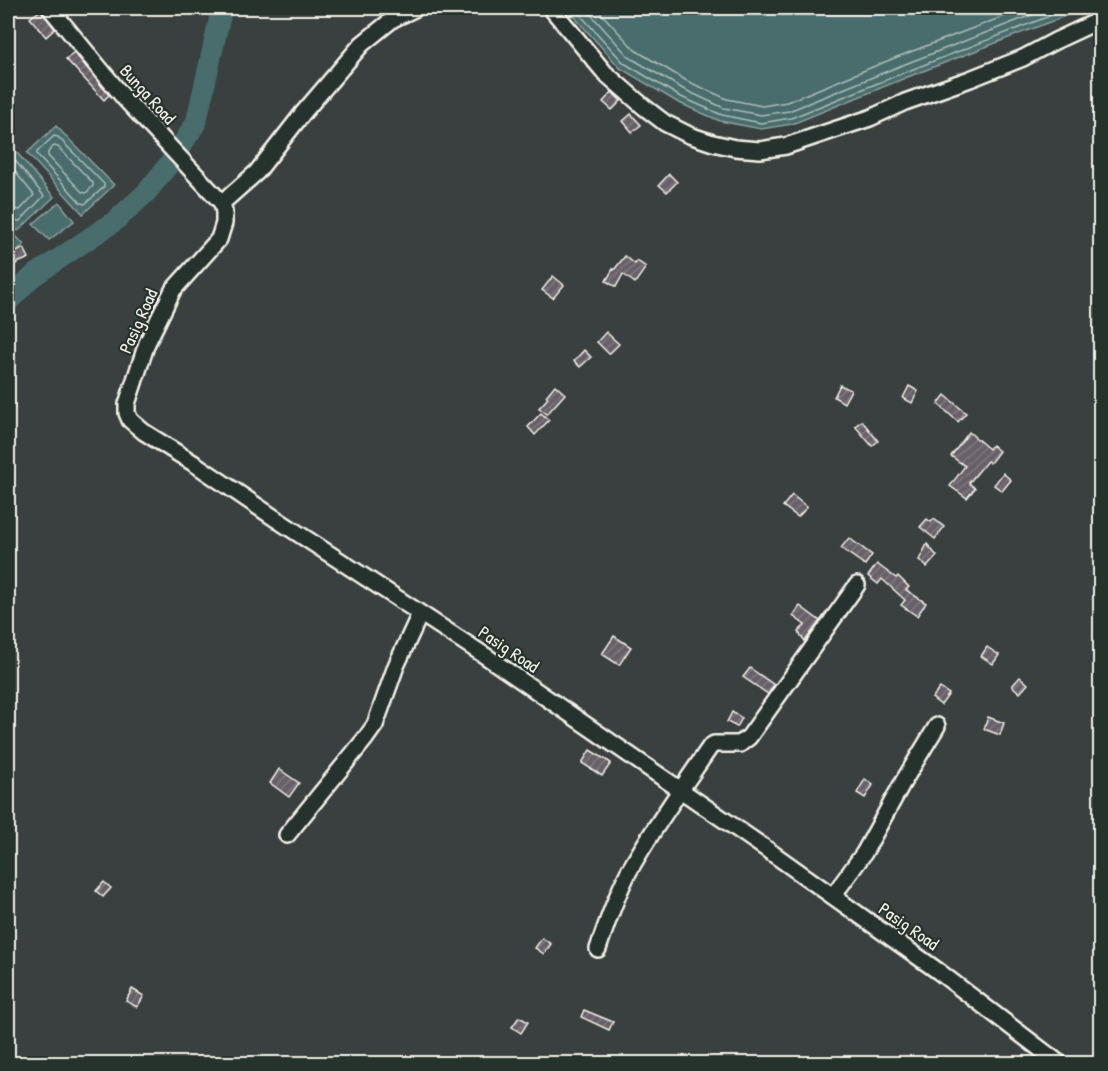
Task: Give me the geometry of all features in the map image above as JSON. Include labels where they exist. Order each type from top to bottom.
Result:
[{"type":"street","name":"Bunga Road","points":[[50,8],[125,99],[222,202]]},
{"type":"street","points":[[222,202],[257,172],[303,113],[362,44],[393,19],[416,8]]},
{"type":"street","points":[[551,8],[605,73],[665,123],[689,135],[713,143],[760,150],[786,146],[870,118],[905,102],[1023,58],[1101,20]]},
{"type":"street","name":"Pasig Road","points":[[222,202],[224,223],[219,239],[173,290],[147,343],[127,404],[130,420],[144,432],[198,465],[276,519],[484,655],[765,848],[947,977],[1060,1064]]},
{"type":"street","points":[[598,949],[612,909],[629,872],[710,747],[714,744],[740,744],[749,737],[857,585]]},
{"type":"street","points":[[287,835],[375,725],[396,666],[420,614]]},
{"type":"street","points":[[833,896],[864,853],[937,726]]},
{"type":"water","points":[[569,8],[1086,8],[792,124],[761,129],[720,121],[677,102],[620,68]]},
{"type":"water","points":[[56,126],[114,185],[83,214],[27,153]]},
{"type":"water","points":[[8,142],[54,197],[18,231],[8,219]]},
{"type":"water","points":[[59,202],[74,221],[49,240],[33,224]]},
{"type":"water","points":[[8,227],[24,245],[8,257]]},
{"type":"building","points":[[41,10],[55,29],[46,37],[30,18]]},
{"type":"building","points":[[74,52],[109,95],[104,100],[66,59]]},
{"type":"building","points":[[612,92],[621,101],[612,110],[603,102]]},
{"type":"building","points":[[631,114],[641,125],[632,132],[623,121]]},
{"type":"building","points":[[669,174],[677,182],[667,192],[659,185]]},
{"type":"building","points":[[24,248],[29,258],[15,264],[10,255]]},
{"type":"building","points":[[625,256],[635,264],[637,261],[646,267],[635,283],[623,274],[616,287],[606,281]]},
{"type":"building","points":[[553,276],[564,285],[553,298],[542,290]]},
{"type":"building","points":[[606,332],[619,344],[609,354],[597,342]]},
{"type":"building","points":[[584,350],[591,357],[580,367],[574,361]]},
{"type":"building","points":[[555,385],[565,394],[547,414],[539,408]]},
{"type":"building","points":[[840,385],[851,390],[844,403],[834,397]]},
{"type":"building","points":[[909,386],[918,391],[912,403],[903,398]]},
{"type":"building","points":[[945,395],[966,413],[958,422],[938,404]]},
{"type":"building","points":[[541,413],[549,420],[535,435],[528,427]]},
{"type":"building","points":[[862,421],[878,441],[872,446],[855,426]]},
{"type":"building","points":[[969,432],[989,449],[992,445],[999,451],[990,463],[987,461],[969,483],[975,488],[967,498],[950,486],[965,466],[951,456]]},
{"type":"building","points":[[1003,473],[1011,480],[1002,491],[994,485]]},
{"type":"building","points":[[792,495],[807,507],[798,517],[783,506]]},
{"type":"building","points":[[927,519],[931,522],[934,519],[944,527],[935,539],[920,527]]},
{"type":"building","points":[[849,538],[872,555],[865,565],[841,548]]},
{"type":"building","points":[[927,544],[937,556],[927,567],[919,560]]},
{"type":"building","points":[[877,564],[896,578],[898,576],[909,587],[906,590],[926,603],[917,616],[901,605],[905,600],[882,579],[878,584],[868,576]]},
{"type":"building","points":[[800,606],[820,621],[805,641],[798,632],[805,625],[793,616]]},
{"type":"building","points":[[614,636],[631,647],[619,665],[602,654]]},
{"type":"building","points":[[987,647],[999,655],[993,664],[981,656]]},
{"type":"building","points":[[750,668],[774,685],[768,694],[743,677]]},
{"type":"building","points":[[1020,677],[1028,684],[1020,693],[1012,686]]},
{"type":"building","points":[[940,688],[949,694],[941,705],[932,698]]},
{"type":"building","points":[[732,712],[742,718],[737,727],[727,722]]},
{"type":"building","points":[[988,717],[1004,723],[1000,735],[984,729]]},
{"type":"building","points":[[590,750],[611,763],[602,776],[582,763]]},
{"type":"building","points":[[279,769],[299,783],[289,797],[270,783]]},
{"type":"building","points":[[865,779],[873,785],[865,798],[857,793]]},
{"type":"building","points":[[104,882],[111,888],[103,897],[96,891]]},
{"type":"building","points":[[542,938],[551,944],[544,954],[535,948]]},
{"type":"building","points":[[132,989],[144,996],[137,1007],[126,1001]]},
{"type":"building","points":[[584,1010],[613,1022],[609,1030],[581,1017]]},
{"type":"building","points":[[519,1017],[528,1022],[521,1033],[512,1027]]},
{"type":"waterway","points":[[8,302],[32,277],[115,221],[146,193],[170,163],[196,123],[222,8]]}]
